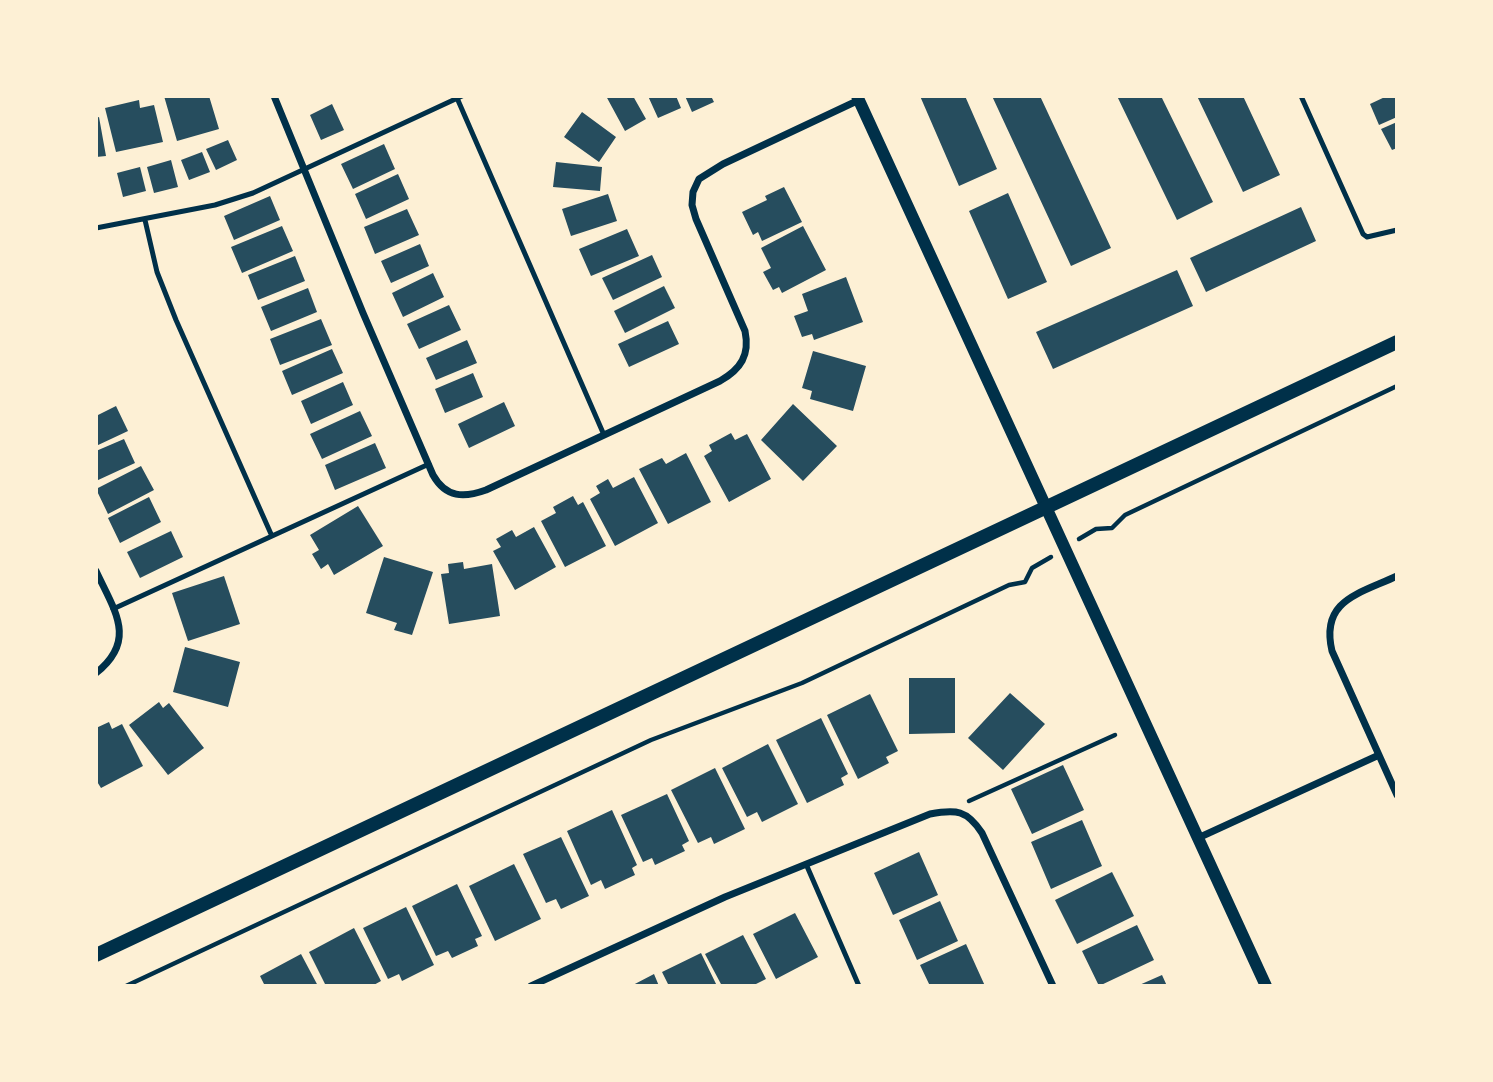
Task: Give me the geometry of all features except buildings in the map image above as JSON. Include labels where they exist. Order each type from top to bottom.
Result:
[{"type":"main road","points":[[96,955],[1397,342]]},
{"type":"street","points":[[274,96],[363,313],[438,484],[452,494],[472,495],[720,381],[740,367],[748,344],[743,324],[696,219],[692,205],[695,186],[699,179],[723,164],[858,98],[1266,986]]},
{"type":"street","points":[[96,571],[113,609],[120,637],[113,658],[96,673]]},
{"type":"street","points":[[1397,576],[1349,599],[1337,609],[1329,628],[1332,651],[1397,794]]},
{"type":"street","points":[[1198,838],[1379,755]]},
{"type":"street","points":[[531,986],[725,897],[930,814],[948,810],[966,815],[982,833],[1053,986]]},
{"type":"lane","points":[[1301,96],[1363,234],[1367,237],[1397,230]]},
{"type":"lane","points":[[96,228],[215,205],[253,193],[460,97],[604,435]]},
{"type":"lane","points":[[145,220],[157,272],[176,320],[271,534]]},
{"type":"lane","points":[[113,609],[271,534],[429,464]]},
{"type":"lane","points":[[806,864],[859,986]]},
{"type":"path","points":[[1096,529],[1112,528],[1125,515],[1397,386]]},
{"type":"path","points":[[126,986],[651,740],[802,682],[1009,585],[1025,582],[1032,568]]},
{"type":"path","points":[[948,810],[1115,735]]}]
